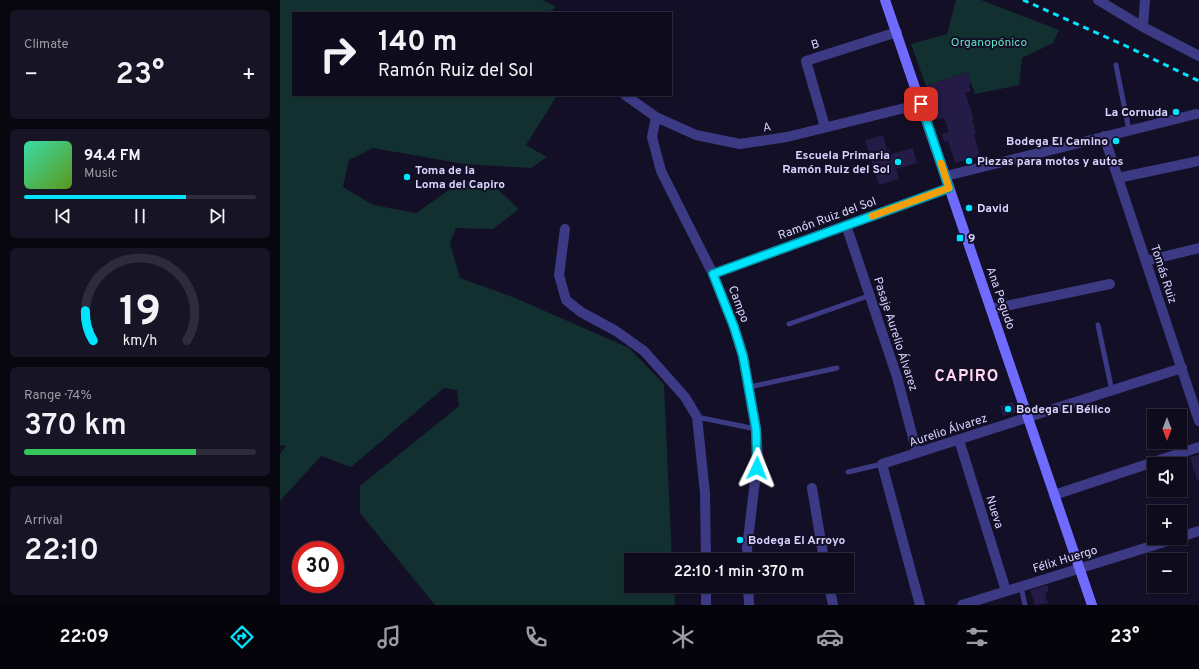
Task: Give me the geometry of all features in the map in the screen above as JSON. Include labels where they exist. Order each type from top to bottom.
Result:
[{"type":"street","name":"Ana Pegudo","points":[[885,0],[1092,605]]},
{"type":"street","points":[[1098,0],[1143,27],[1199,56]]},
{"type":"street","points":[[1130,19],[1145,2]]},
{"type":"street","points":[[1143,27],[1145,2]]},
{"type":"street","name":"B","points":[[825,127],[806,61],[897,32]]},
{"type":"street","name":"A","points":[[626,96],[656,117],[696,135],[740,144],[787,136],[921,104]]},
{"type":"street","points":[[946,176],[1196,114]]},
{"type":"street","name":"Campo","points":[[656,117],[652,137],[661,171],[713,274],[734,327],[749,387],[756,429],[758,456],[747,553]]},
{"type":"street","name":"Tomás Ruiz","points":[[1104,136],[1199,421]]},
{"type":"street","points":[[1118,178],[1199,161]]},
{"type":"street","name":"Ramón Ruiz del Sol","points":[[713,274],[949,188]]},
{"type":"street","name":"Pasaje Aurelio Álvarez","points":[[846,225],[898,376],[917,453]]},
{"type":"street","points":[[565,229],[558,275],[566,300],[581,312],[616,331],[644,352],[685,397],[697,417],[705,493],[706,553]]},
{"type":"street","points":[[1146,261],[1199,248]]},
{"type":"street","points":[[991,309],[1110,284]]},
{"type":"street","name":"Aurelio Álvarez","points":[[882,464],[1182,368]]},
{"type":"street","name":"Nueva","points":[[959,440],[1006,591]]},
{"type":"street","points":[[1054,495],[1199,447]]},
{"type":"street","points":[[882,464],[920,605]]},
{"type":"street","points":[[812,488],[823,553]]},
{"type":"street","points":[[1187,535],[1199,531]]},
{"type":"street","name":"Félix Huergo","points":[[962,605],[1154,545]]},
{"type":"street","points":[[706,593],[706,605]]},
{"type":"street","points":[[748,593],[749,605]]},
{"type":"street","points":[[830,593],[833,605]]},
{"type":"lane","points":[[1116,65],[1128,130]]},
{"type":"lane","points":[[789,324],[871,295]]},
{"type":"lane","points":[[1098,325],[1112,391]]},
{"type":"lane","points":[[749,387],[837,368]]},
{"type":"lane","points":[[697,417],[756,429]]},
{"type":"lane","points":[[848,472],[882,464]]},
{"type":"lane","points":[[1021,587],[1025,605]]},
{"type":"green space","points":[[280,0],[543,0],[556,7],[548,12],[292,12],[292,96],[556,96],[526,145],[547,157],[531,168],[464,164],[373,148],[349,160],[343,187],[373,205],[416,213],[463,180],[494,186],[519,209],[493,229],[456,228],[450,243],[460,278],[513,297],[629,348],[664,384],[672,553],[624,553],[624,593],[674,593],[675,605],[435,605],[360,513],[360,486],[459,406],[457,390],[444,388],[351,467],[321,456],[280,501],[280,454],[286,446],[280,445]]},
{"type":"green space","name":"Organopónico","points":[[956,0],[981,0],[1059,30],[1053,43],[1022,58],[1019,85],[975,94],[967,72],[926,86],[911,44],[947,34]]},
{"type":"building","points":[[967,72],[971,83],[969,84],[971,91],[965,93],[974,119],[972,119],[976,133],[974,134],[980,156],[955,163],[948,141],[944,142],[942,134],[949,132],[944,118],[937,120],[926,86]]},
{"type":"building","points":[[883,135],[887,150],[889,149],[891,154],[913,148],[917,163],[896,169],[899,179],[879,185],[865,140]]},
{"type":"building","name":"Bodega El Bélico","points":[[1013,402],[1016,412],[1003,416],[1000,406]]},
{"type":"building","points":[[1199,455],[1199,480],[1197,480],[1190,457]]},
{"type":"building","points":[[1047,585],[1049,592],[1045,593],[1048,603],[1035,605],[1030,590]]},
{"type":"railway","points":[[1023,0],[1126,46],[1199,81]]},
{"type":"slow traffic","points":[[872,216],[949,188],[941,163]]},
{"type":"place","name":"La Cornuda","points":[[1176,112]]},
{"type":"place","name":"Bodega El Camino","points":[[1116,141]]},
{"type":"place","name":"Piezas para motos y autos","points":[[969,161]]},
{"type":"place","name":"Escuela Primaria Ramón Ruiz del Sol","points":[[898,162]]},
{"type":"place","name":"Toma de la Loma del Capiro","points":[[407,177]]},
{"type":"place","name":"David","points":[[969,208]]},
{"type":"place","name":"9","points":[[960,238]]},
{"type":"place","name":"Bodega El Bélico","points":[[1008,409]]},
{"type":"place","name":"Bodega El Arroyo","points":[[740,540]]},
{"type":"district","name":"CAPIRO","points":[[967,375]]},
{"type":"route","points":[[757,468],[758,456],[756,429],[743,356],[734,327],[713,274],[949,188],[921,104]]}]
